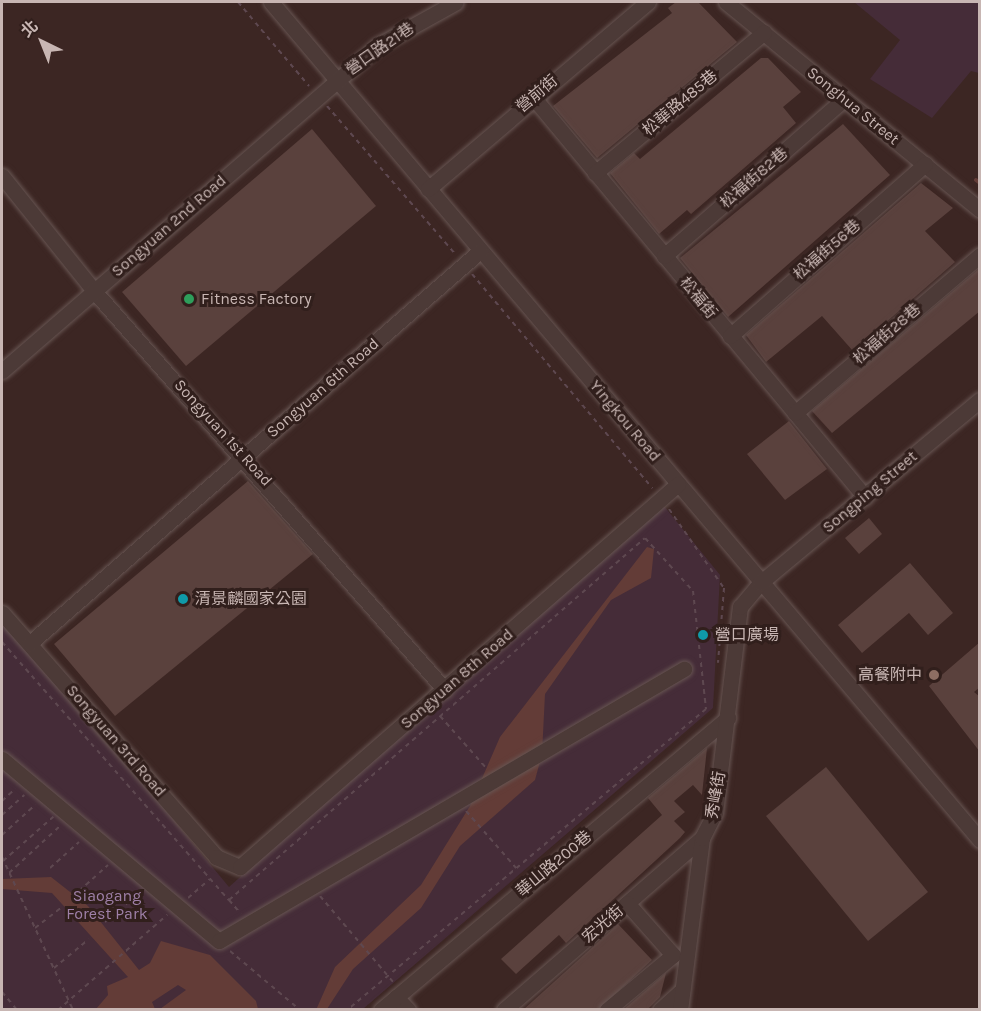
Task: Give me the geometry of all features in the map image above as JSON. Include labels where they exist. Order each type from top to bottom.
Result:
[{"type":"street","name":"Yingkou Road","points":[[271,2],[760,583],[980,840]]},
{"type":"street","name":"營口路21巷","points":[[336,80],[377,46],[456,2]]},
{"type":"street","name":"營前街","points":[[428,189],[533,97],[648,2]]},
{"type":"street","name":"Songhua Street","points":[[726,2],[980,210]]},
{"type":"street","name":"松華路485巷","points":[[595,173],[764,32]]},
{"type":"street","name":"Songyuan 2nd Road","points":[[2,371],[336,80]]},
{"type":"street","name":"松福街","points":[[533,97],[865,496]]},
{"type":"street","name":"松福街82巷","points":[[664,256],[844,99]]},
{"type":"street","name":"松福街56巷","points":[[730,336],[925,164]]},
{"type":"street","name":"Songyuan 1st Road","points":[[2,176],[95,292],[245,456],[445,690]]},
{"type":"street","name":"Songyuan 6th Road","points":[[30,643],[480,251]]},
{"type":"street","name":"松福街28巷","points":[[795,413],[980,255]]},
{"type":"street","name":"Songping Street","points":[[760,583],[980,400]]},
{"type":"street","name":"Songyuan 8th Road","points":[[232,867],[268,846],[678,484]]},
{"type":"street","name":"秀峰街","points":[[680,1010],[702,838],[714,813],[728,718],[740,607],[760,583]]},
{"type":"street","name":"Songyuan 3rd Road","points":[[2,613],[216,857],[232,867]]},
{"type":"street","points":[[2,759],[219,941],[684,669]]},
{"type":"street","name":"華山路200巷","points":[[381,1010],[393,994],[728,718]]},
{"type":"street","name":"宏光街","points":[[504,1010],[702,838]]},
{"type":"street","points":[[607,1010],[673,955],[627,903]]},
{"type":"street","points":[[660,1010],[682,990]]},
{"type":"street","points":[[393,994],[408,1010]]},
{"type":"path","points":[[238,2],[465,265],[662,499],[724,588],[718,670]]},
{"type":"path","points":[[2,642],[229,900],[645,538],[693,591],[706,709],[347,1010]]},
{"type":"path","points":[[440,716],[496,780]]},
{"type":"path","points":[[2,801],[35,787]]},
{"type":"path","points":[[2,815],[35,787]]},
{"type":"path","points":[[2,835],[35,787]]},
{"type":"path","points":[[459,802],[516,869]]},
{"type":"path","points":[[3,861],[66,813]]},
{"type":"path","points":[[9,873],[66,813]]},
{"type":"path","points":[[50,868],[90,833]]},
{"type":"path","points":[[80,891],[118,856]]},
{"type":"path","points":[[2,857],[73,1010]]},
{"type":"path","points":[[58,1010],[210,879]]},
{"type":"path","points":[[105,922],[150,884]]},
{"type":"path","points":[[312,887],[397,986],[393,994]]},
{"type":"path","points":[[35,928],[61,908]]},
{"type":"path","points":[[54,968],[89,939]]},
{"type":"path","points":[[219,941],[300,1010]]},
{"type":"path","points":[[2,992],[17,1010]]},
{"type":"green space","points":[[854,2],[979,2],[979,73],[971,71],[932,118],[870,79],[900,40]]},
{"type":"green space","name":"Siaogang Forest Park","points":[[660,501],[720,575],[713,708],[363,1009],[2,1009],[2,613],[229,887]]},
{"type":"shaded area","points":[[647,547],[654,549],[651,578],[611,600],[545,694],[542,754],[535,780],[460,846],[421,908],[353,969],[327,1009],[316,1010],[335,967],[421,885],[470,806],[500,737]]},
{"type":"shaded area","points":[[51,877],[88,906],[139,970],[150,963],[161,941],[210,955],[256,1001],[258,1009],[160,1009],[186,990],[178,985],[152,1002],[155,1009],[96,1009],[108,995],[107,986],[128,977],[52,893],[2,889],[2,879]]},
{"type":"building","points":[[676,2],[698,2],[737,42],[597,158],[553,106],[672,13],[668,8]]},
{"type":"building","points":[[761,58],[768,58],[801,92],[783,107],[796,123],[691,214],[687,210],[659,234],[610,173],[634,153],[640,159]]},
{"type":"building","points":[[843,124],[890,175],[728,317],[680,258]]},
{"type":"building","points":[[312,129],[376,206],[186,366],[122,292]]},
{"type":"building","points":[[921,183],[953,208],[925,231],[955,262],[853,351],[822,316],[766,362],[746,335]]},
{"type":"building","points":[[980,268],[980,311],[832,433],[812,411]]},
{"type":"building","points":[[789,421],[827,469],[785,500],[747,454]]},
{"type":"building","name":"清景麟國家公園","points":[[248,481],[313,554],[115,716],[54,644]]},
{"type":"building","points":[[869,518],[882,534],[859,554],[845,538]]},
{"type":"building","points":[[910,563],[953,613],[928,635],[909,613],[862,653],[838,625]]},
{"type":"building","points":[[980,642],[980,687],[974,692],[980,697],[980,752],[929,686]]},
{"type":"building","points":[[707,748],[702,795],[693,785],[674,801],[685,812],[674,821],[685,832],[680,838],[566,943],[559,935],[516,974],[501,959],[662,815],[648,798]]},
{"type":"building","points":[[826,767],[928,892],[868,941],[766,816]]},
{"type":"building","points":[[618,924],[652,960],[598,1010],[523,1010]]},
{"type":"building","points":[[666,973],[660,997],[647,1010],[623,1010]]},
{"type":"waterway","points":[[976,180],[980,183]]},
{"type":"place","name":"Fitness Factory","points":[[189,299]]},
{"type":"place","name":"清景麟國家公園","points":[[183,599]]},
{"type":"place","name":"營口廣場","points":[[703,635]]},
{"type":"place","name":"高餐附中","points":[[934,675]]}]
